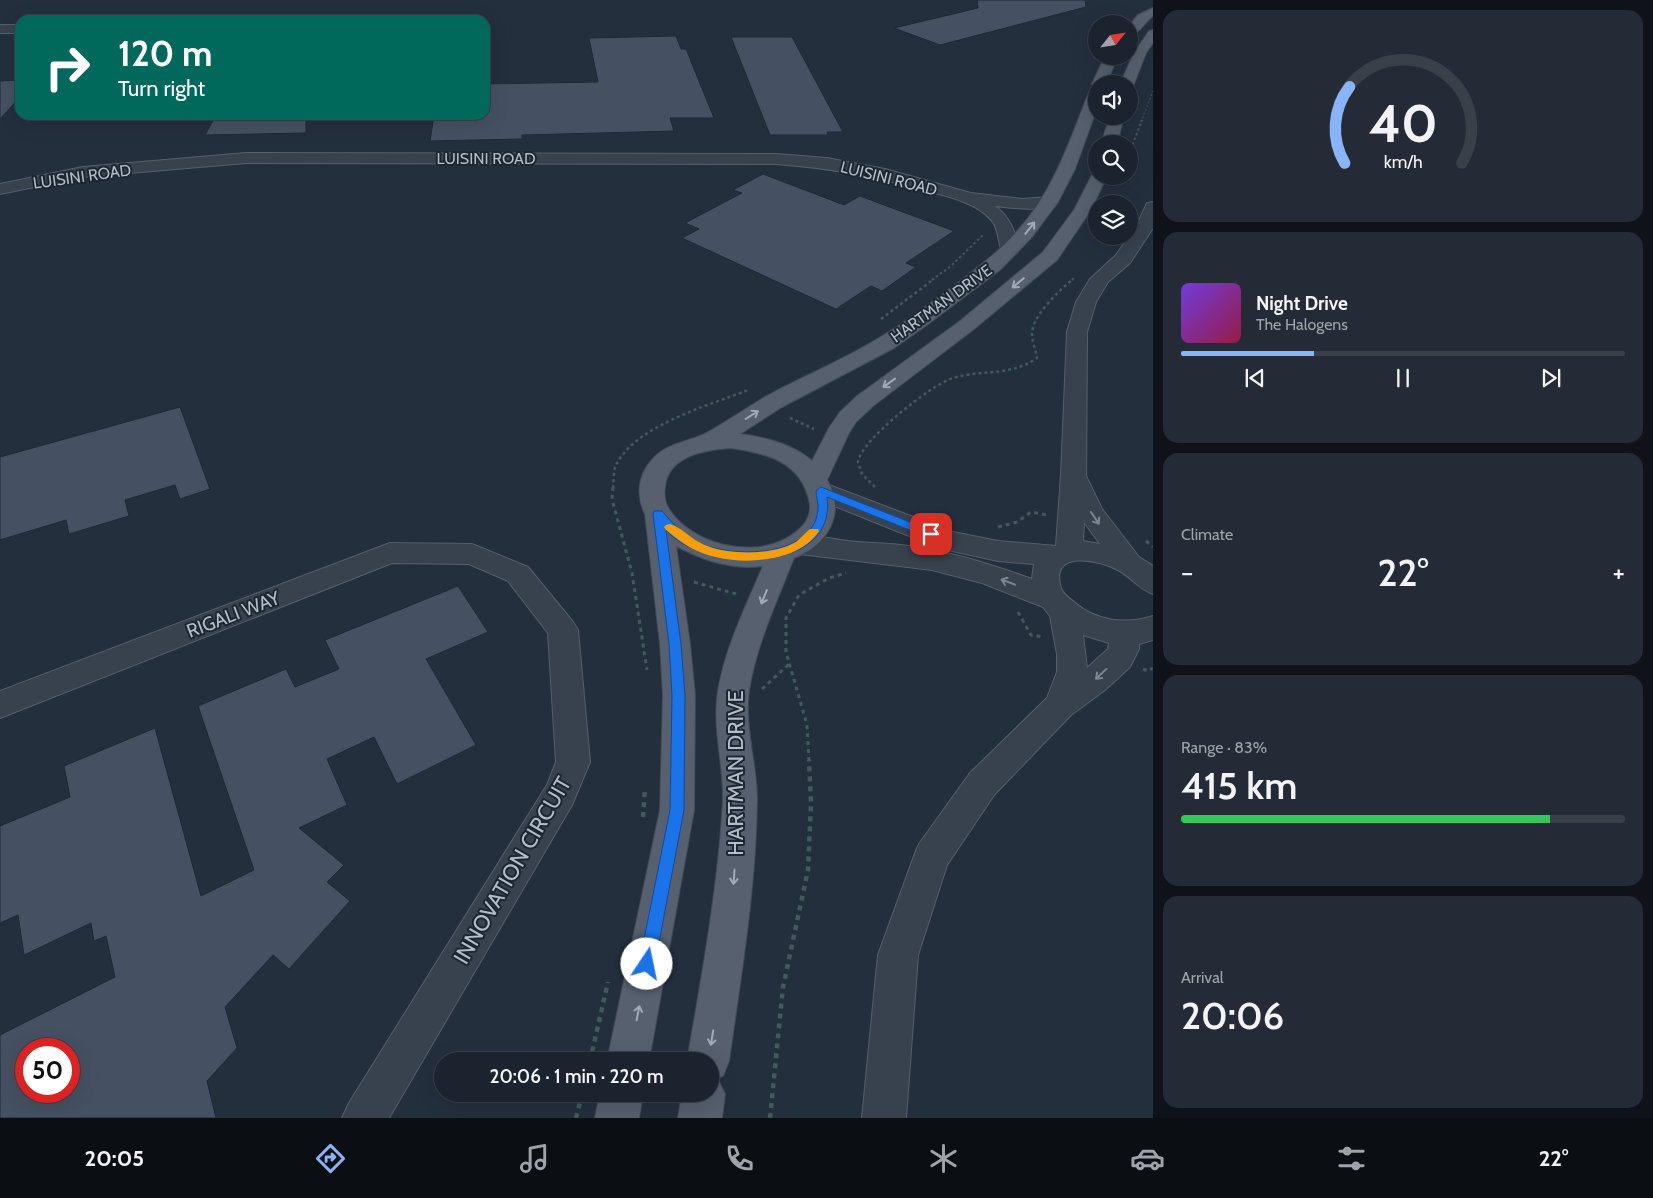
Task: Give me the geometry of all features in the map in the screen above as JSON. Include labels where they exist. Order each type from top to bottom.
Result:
[{"type":"main road","points":[[1138,23],[1153,11]]},
{"type":"main road","points":[[1131,75],[1140,53],[1153,34]]},
{"type":"main road","name":"HARTMAN DRIVE","points":[[711,441],[770,404],[886,343],[993,266],[1026,233],[1050,202],[1067,169],[1088,113]]},
{"type":"main road","name":"HARTMAN DRIVE","points":[[818,486],[836,437],[848,417],[865,401],[967,325],[1050,256],[1082,210],[1094,185]]},
{"type":"main road","points":[[711,441],[751,442],[789,456],[804,467],[818,486],[824,510],[817,529],[791,548],[754,557],[724,555],[696,546],[673,532],[658,514],[652,500],[652,486],[656,472],[665,461],[677,452],[693,445],[711,441]]},
{"type":"main road","points":[[630,1052],[677,810],[679,696],[675,644],[658,514]]},
{"type":"main road","name":"HARTMAN DRIVE","points":[[709,1052],[731,912],[740,799],[733,733],[733,693],[739,663],[776,607],[791,548]]},
{"type":"main road","points":[[617,1118],[620,1102]]},
{"type":"main road","points":[[700,1118],[702,1102]]},
{"type":"street","points":[[0,29],[15,29]]},
{"type":"street","name":"LUISINI ROAD","points":[[0,189],[83,172],[246,158],[776,159],[827,163],[885,174],[970,198],[1018,204],[1050,202]]},
{"type":"street","name":"LUISINI ROAD","points":[[970,198],[996,214],[1006,226],[1010,249]]},
{"type":"street","points":[[1060,706],[1072,672],[1070,642],[1059,604],[1046,586],[1045,574],[1048,564],[1064,554],[1069,540],[1074,475],[1077,332],[1086,302],[1100,279],[1123,259],[1146,225],[1153,207]]},
{"type":"street","points":[[1074,475],[1091,513],[1145,575]]},
{"type":"street","points":[[818,486],[949,541],[998,551],[1064,554],[1089,551],[1109,555],[1145,575]]},
{"type":"street","points":[[791,548],[902,554],[988,574],[1059,604],[1092,627],[1138,638]]},
{"type":"street","name":"RIGALI WAY","points":[[0,705],[390,553],[472,554]]},
{"type":"street","name":"INNOVATION CIRCUIT","points":[[364,1118],[560,794],[573,762],[563,630],[518,574],[472,554]]},
{"type":"street","points":[[884,1118],[898,955],[932,856],[982,784],[1060,706],[1094,681],[1138,638]]},
{"type":"path","points":[[1136,135],[1153,91]]},
{"type":"path","points":[[880,320],[951,266],[992,227],[990,216],[996,214]]},
{"type":"path","points":[[882,493],[858,469],[858,459],[864,448],[907,407],[949,379],[1014,372],[1028,366],[1037,358],[1032,334],[1035,321],[1079,273]]},
{"type":"path","points":[[647,674],[632,573],[612,498],[615,466],[636,440],[656,427],[753,388],[781,413],[836,437]]},
{"type":"path","points":[[989,526],[998,527],[1017,522],[1032,512],[1070,519]]},
{"type":"path","points":[[1099,524],[1128,528],[1153,547]]},
{"type":"path","points":[[776,607],[829,578],[854,571]]},
{"type":"path","points":[[632,573],[688,580],[776,607],[786,618],[786,652],[807,725],[810,803],[808,870],[783,987],[770,1118]]},
{"type":"path","points":[[1014,609],[1020,613],[1031,635],[1070,642]]},
{"type":"path","points":[[1138,638],[1148,671],[1153,668]]},
{"type":"path","points":[[643,824],[646,786]]},
{"type":"path","points":[[592,1052],[610,976]]},
{"type":"path","points":[[576,1118],[580,1102]]},
{"type":"building","points":[[977,0],[1085,0],[1086,7],[940,45],[894,28],[978,8]]},
{"type":"building","points":[[676,36],[681,49],[686,49],[714,118],[670,118],[674,131],[522,135],[522,139],[430,141],[433,120],[490,120],[490,84],[598,82],[589,38]]},
{"type":"building","points":[[731,37],[792,37],[843,132],[827,132],[828,135],[770,135]]},
{"type":"building","points":[[15,80],[15,102],[0,119],[0,81]]},
{"type":"building","points":[[213,120],[306,120],[306,133],[205,135]]},
{"type":"building","points":[[763,174],[844,205],[860,196],[954,231],[906,263],[916,267],[882,291],[871,286],[836,309],[682,238],[699,229],[685,223],[742,193],[733,190]]},
{"type":"building","points":[[180,407],[210,489],[180,499],[175,485],[125,500],[129,516],[69,534],[66,520],[0,540],[0,457]]},
{"type":"building","points":[[458,586],[488,632],[426,659],[476,745],[397,784],[374,737],[327,759],[347,805],[299,828],[344,865],[327,882],[350,901],[289,969],[273,955],[225,1007],[237,1048],[207,1081],[216,1118],[0,1118],[0,1035],[115,977],[106,936],[94,941],[91,923],[24,955],[18,915],[0,923],[0,826],[70,797],[64,766],[155,728],[201,896],[254,870],[198,706],[286,669],[295,687],[339,669],[325,640]]},
{"type":"slow traffic","points":[[670,527],[673,532],[696,546],[724,555],[754,557],[782,552],[800,544],[814,531]]},
{"type":"route","points":[[647,964],[677,810],[679,696],[675,644],[658,514],[673,532],[696,546],[724,555],[754,557],[782,552],[800,544],[817,529],[824,510],[821,491],[931,534]]}]
